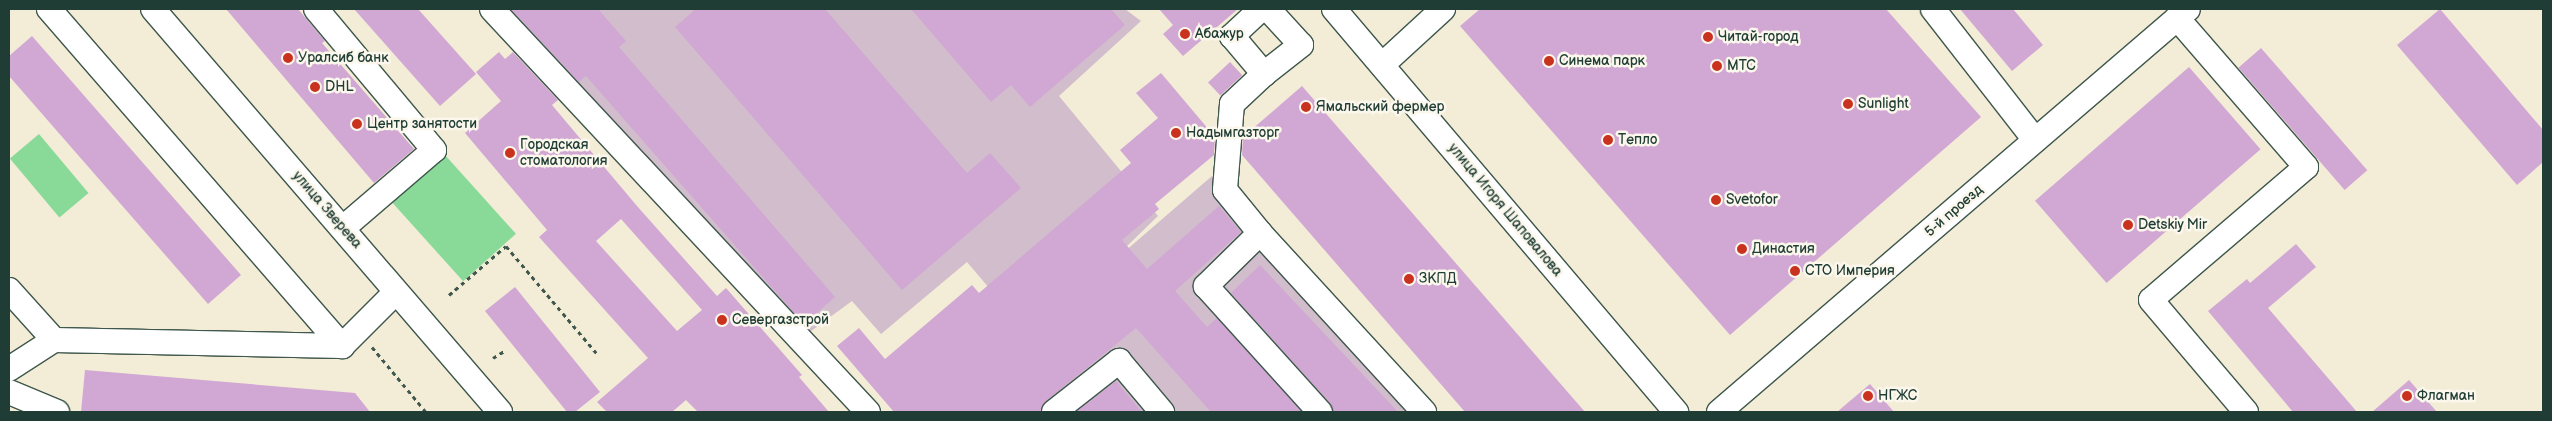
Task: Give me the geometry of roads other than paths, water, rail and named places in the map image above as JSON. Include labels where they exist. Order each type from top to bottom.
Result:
[{"type":"street","points":[[49,9],[342,346]]},
{"type":"street","name":"улица Зверева","points":[[153,9],[500,412]]},
{"type":"street","points":[[316,9],[434,150],[343,228]]},
{"type":"street","points":[[492,9],[868,412]]},
{"type":"street","points":[[1261,9],[1232,36],[1264,74]]},
{"type":"street","points":[[1268,9],[1301,45],[1264,74],[1232,104],[1225,190],[1260,234],[1424,412]]},
{"type":"street","name":"улица Игоря Шаповалова","points":[[1334,9],[1676,412]]},
{"type":"street","points":[[1382,65],[1443,9]]},
{"type":"street","points":[[1933,9],[2035,140]]},
{"type":"street","points":[[2183,13],[2306,167],[2151,300],[2246,412]]},
{"type":"street","name":"5-й проезд","points":[[1719,412],[2183,13]]},
{"type":"street","points":[[1260,234],[1206,286],[1320,412]]},
{"type":"street","points":[[9,290],[54,340]]},
{"type":"street","points":[[9,370],[54,340],[342,346],[396,292]]},
{"type":"street","points":[[1054,412],[1118,361],[1162,412]]},
{"type":"street","points":[[9,392],[57,412]]},
{"type":"place","name":"Абажур","points":[[1185,34]]},
{"type":"place","name":"Читай-город","points":[[1708,37]]},
{"type":"place","name":"Уралсиб банк","points":[[288,58]]},
{"type":"place","name":"Синема парк","points":[[1549,61]]},
{"type":"place","name":"МТС","points":[[1717,66]]},
{"type":"place","name":"DHL","points":[[315,87]]},
{"type":"place","name":"Sunlight","points":[[1848,104]]},
{"type":"place","name":"Ямальский фермер","points":[[1306,107]]},
{"type":"place","name":"Центр занятости","points":[[357,124]]},
{"type":"place","name":"Надымгазторг","points":[[1176,133]]},
{"type":"place","name":"Тепло","points":[[1608,140]]},
{"type":"place","name":"Городская стоматология","points":[[510,153]]},
{"type":"place","name":"Svetofor","points":[[1716,200]]},
{"type":"place","name":"Detskiy Mir","points":[[2128,225]]},
{"type":"place","name":"Династия","points":[[1742,249]]},
{"type":"place","name":"СТО Империя","points":[[1795,271]]},
{"type":"place","name":"ЗКПД","points":[[1409,279]]},
{"type":"place","name":"Севергазстрой","points":[[722,320]]},
{"type":"place","name":"НГЖС","points":[[1868,396]]},
{"type":"place","name":"Флагман","points":[[2407,396]]}]
